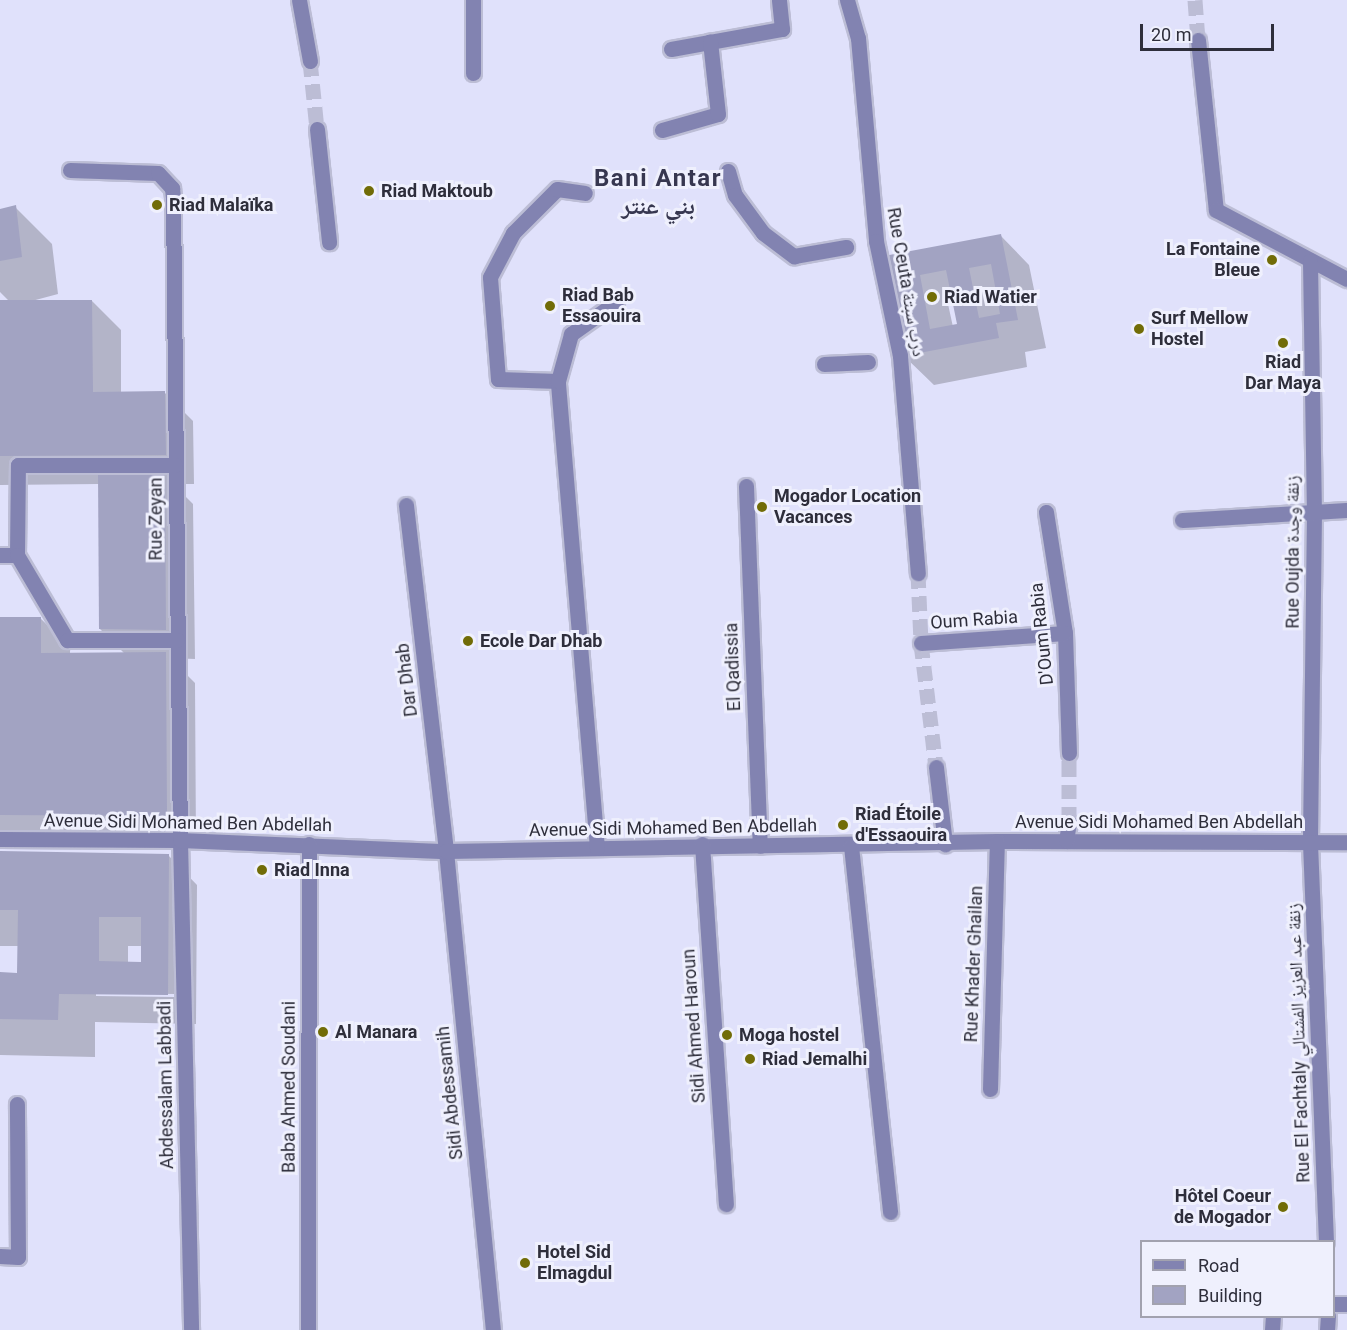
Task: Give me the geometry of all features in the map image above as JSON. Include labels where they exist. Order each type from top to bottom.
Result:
[{"type":"street","points":[[299,0],[310,61]]},
{"type":"street","points":[[473,0],[473,73]]},
{"type":"street","points":[[671,49],[782,28],[779,0]]},
{"type":"street","name":"Rue Ceuta درب سبتة","points":[[847,0],[858,38],[876,241],[900,356],[918,573]]},
{"type":"street","points":[[1198,40],[1216,210],[1347,279]]},
{"type":"street","points":[[662,130],[718,114],[710,41]]},
{"type":"street","points":[[317,129],[329,242]]},
{"type":"street","name":"Rue Zeyan","points":[[70,170],[158,173],[172,188],[180,840]]},
{"type":"street","points":[[728,171],[735,195],[763,233],[794,256],[846,247]]},
{"type":"street","points":[[558,381],[498,380],[490,278],[513,233],[557,189],[585,193]]},
{"type":"street","name":"Rue Oujda زنقة وجدة","points":[[1310,261],[1314,512],[1310,843]]},
{"type":"street","points":[[597,848],[558,381],[572,334],[616,302]]},
{"type":"street","points":[[824,364],[868,362]]},
{"type":"street","points":[[176,465],[18,465],[17,555],[67,640],[177,640]]},
{"type":"street","name":"El Qadissia","points":[[746,486],[760,846]]},
{"type":"street","name":"Dar Dhab","points":[[406,505],[446,851]]},
{"type":"street","points":[[1182,520],[1347,510]]},
{"type":"street","name":"D'Oum Rabia","points":[[1046,512],[1065,633],[1070,753]]},
{"type":"street","points":[[0,555],[17,555]]},
{"type":"street","name":"Oum Rabia","points":[[921,643],[1065,633]]},
{"type":"street","points":[[936,767],[945,844]]},
{"type":"street","points":[[1066,841],[1069,822]]},
{"type":"street","name":"Avenue Sidi Mohamed Ben Abdellah","points":[[0,839],[180,840],[446,851],[702,844],[851,846],[997,841],[1347,842]]},
{"type":"street","name":"Abdessalam Labbadi","points":[[180,840],[191,1330]]},
{"type":"street","name":"Rue Khader Ghailan","points":[[990,1089],[997,841]]},
{"type":"street","name":"Rue El Fachtaly زنقة عبد العزيز الفشتالي","points":[[1310,843],[1326,1240]]},
{"type":"street","name":"Baba Ahmed Soudani","points":[[308,1330],[309,844]]},
{"type":"street","name":"Sidi Ahmed Haroun","points":[[702,844],[726,1204]]},
{"type":"street","points":[[851,846],[890,1212]]},
{"type":"street","name":"Sidi Abdessamih","points":[[446,851],[493,1330]]},
{"type":"street","points":[[0,1256],[18,1257],[17,1104]]},
{"type":"building","points":[[16,205],[22,257],[0,261],[0,209]]},
{"type":"building","points":[[1001,234],[1018,320],[996,323],[999,338],[903,356],[884,256]],"holes":[[[991,264],[1000,314],[979,318],[969,268]],[[946,270],[957,324],[930,329],[920,275]]]},
{"type":"building","points":[[0,300],[92,300],[93,392],[165,391],[166,455],[0,456]]},
{"type":"building","points":[[98,473],[165,473],[166,630],[99,629]]},
{"type":"building","points":[[0,617],[41,617],[41,653],[166,652],[167,816],[0,815]]},
{"type":"building","points":[[0,851],[169,854],[168,995],[59,994],[58,1020],[0,1019],[0,972],[17,973],[18,910],[0,910]],"holes":[[[99,917],[141,917],[141,962],[99,961]]]},
{"type":"tunnel","points":[[1195,0],[1198,40]]},
{"type":"tunnel","points":[[310,61],[317,129]]},
{"type":"tunnel","points":[[918,573],[921,643],[936,767]]},
{"type":"tunnel","points":[[1069,753],[1069,822]]},
{"type":"place","name":"Riad Maktoub","points":[[369,191]]},
{"type":"place","name":"Riad Malaïka","points":[[157,205]]},
{"type":"place","name":"La Fontaine Bleue","points":[[1272,260]]},
{"type":"place","name":"Riad Watier","points":[[932,297]]},
{"type":"place","name":"Riad Bab Essaouira","points":[[550,306]]},
{"type":"place","name":"Surf Mellow Hostel","points":[[1139,329]]},
{"type":"place","name":"Riad Dar Maya","points":[[1283,343]]},
{"type":"place","name":"Mogador Location Vacances","points":[[762,507]]},
{"type":"place","name":"Ecole Dar Dhab","points":[[468,641]]},
{"type":"place","name":"Riad Étoile d'Essaouira","points":[[843,825]]},
{"type":"place","name":"Riad Inna","points":[[262,870]]},
{"type":"place","name":"Al Manara","points":[[323,1032]]},
{"type":"place","name":"Moga hostel","points":[[727,1035]]},
{"type":"place","name":"Riad Jemalhi","points":[[750,1059]]},
{"type":"place","name":"Hôtel Coeur de Mogador","points":[[1283,1207]]},
{"type":"place","name":"Hotel Sid Elmagdul","points":[[525,1263]]},
{"type":"district","name":"Bani Antar بني عنتر","points":[[658,193]]}]
